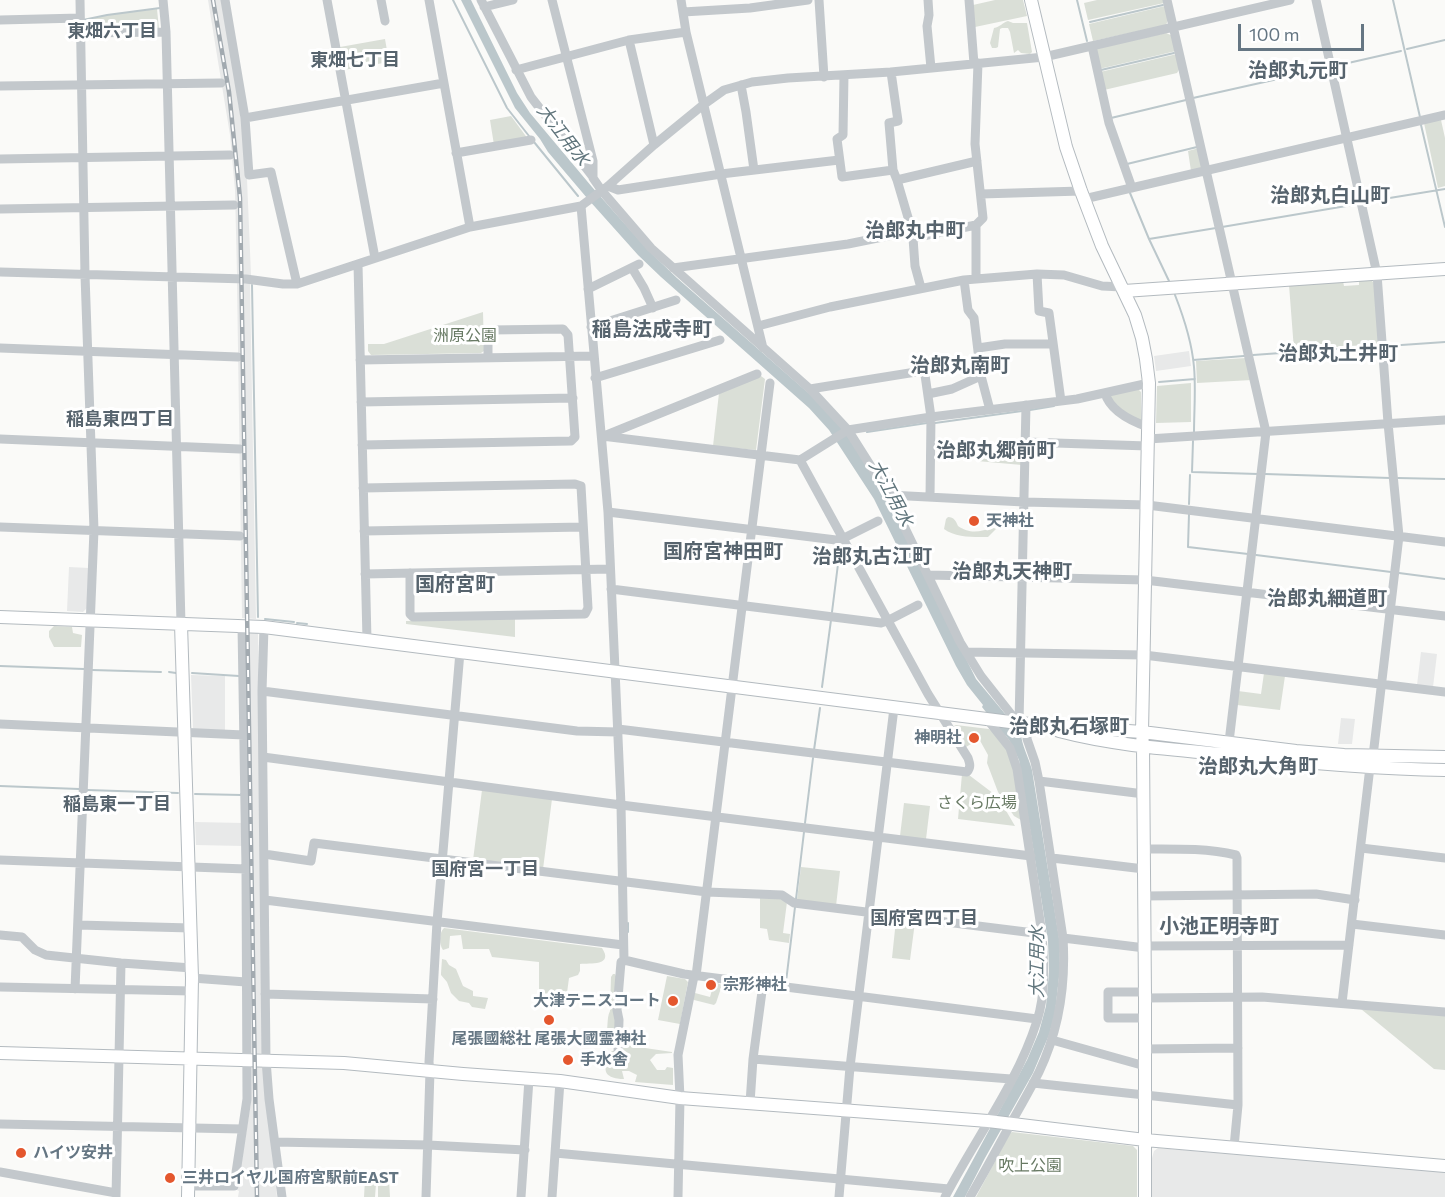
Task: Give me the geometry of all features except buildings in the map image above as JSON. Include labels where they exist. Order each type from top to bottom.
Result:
[{"type":"street","points":[[75,989],[94,530],[83,208],[80,0]]},
{"type":"street","points":[[163,0],[166,32],[192,979],[188,1191],[234,1186],[247,1099],[242,626]]},
{"type":"street","points":[[225,0],[245,118],[249,175],[271,172],[297,284]]},
{"type":"street","points":[[327,0],[375,258]]},
{"type":"street","points":[[381,0],[385,21]]},
{"type":"street","points":[[429,0],[470,227]]},
{"type":"street","points":[[513,0],[483,3],[531,97],[593,178],[651,248],[810,389],[848,430],[889,495],[960,642],[981,676],[1022,723],[1086,738],[1292,761],[1372,762],[1445,757]]},
{"type":"street","points":[[552,0],[593,161],[593,178]]},
{"type":"street","points":[[681,0],[703,105],[763,348]]},
{"type":"street","points":[[683,12],[750,8],[808,0]]},
{"type":"street","points":[[819,0],[825,77]]},
{"type":"street","points":[[928,0],[930,68]]},
{"type":"street","points":[[673,268],[976,225],[983,218],[975,144],[976,63],[969,0]]},
{"type":"street","points":[[1031,0],[1061,129],[1082,195],[1102,246],[1135,315],[1142,338],[1149,383],[1142,732],[1145,896],[1145,1197]]},
{"type":"street","points":[[1167,0],[1266,432],[1229,742]]},
{"type":"street","points":[[0,272],[249,279],[297,284],[470,227],[585,204],[703,105],[724,90],[741,85],[788,78],[891,72],[1044,57],[1290,0]]},
{"type":"street","points":[[1316,0],[1377,274],[1399,536],[1342,1003]]},
{"type":"street","points":[[0,20],[80,18]]},
{"type":"street","points":[[81,33],[166,32]]},
{"type":"street","points":[[516,70],[629,40],[686,32]]},
{"type":"street","points":[[629,40],[654,145]]},
{"type":"street","points":[[1092,46],[1109,123],[1132,188]]},
{"type":"street","points":[[891,72],[898,121],[889,123],[892,170],[897,180],[912,235],[915,266],[921,288]]},
{"type":"street","points":[[844,75],[843,135],[837,139],[842,177],[892,170]]},
{"type":"street","points":[[0,86],[220,83]]},
{"type":"street","points":[[245,118],[444,83]]},
{"type":"street","points":[[741,85],[754,170]]},
{"type":"street","points":[[981,194],[1082,195],[1132,188],[1445,115]]},
{"type":"street","points":[[456,153],[531,140]]},
{"type":"street","points":[[0,159],[230,155]]},
{"type":"street","points":[[603,190],[618,190],[721,174],[839,160]]},
{"type":"street","points":[[897,180],[977,161]]},
{"type":"street","points":[[585,204],[588,289],[608,512],[621,805],[624,960],[621,962],[618,1053]]},
{"type":"street","points":[[0,209],[234,205]]},
{"type":"street","points":[[976,225],[976,278]]},
{"type":"street","points":[[358,264],[367,640]]},
{"type":"street","points":[[588,289],[635,266],[653,308]]},
{"type":"street","points":[[758,326],[830,307],[976,278],[1037,274],[1064,275],[1102,286],[1123,289],[1233,284],[1445,269]]},
{"type":"street","points":[[1037,274],[1039,311],[1049,313],[1061,401]]},
{"type":"street","points":[[964,279],[968,310],[974,318],[981,376],[990,410]]},
{"type":"street","points":[[591,327],[676,300]]},
{"type":"street","points":[[362,445],[571,441],[575,436],[570,356],[568,335],[563,329],[491,330],[488,337],[488,357]]},
{"type":"street","points":[[595,378],[720,340]]},
{"type":"street","points":[[978,348],[1005,344],[1053,344]]},
{"type":"street","points":[[0,348],[238,357]]},
{"type":"street","points":[[360,360],[594,356]]},
{"type":"street","points":[[810,389],[922,372],[926,375],[931,417],[930,497]]},
{"type":"street","points":[[602,436],[758,374]]},
{"type":"street","points":[[928,394],[952,389],[981,376]]},
{"type":"street","points":[[678,1197],[680,1098],[678,1055],[695,976],[707,892],[770,383]]},
{"type":"street","points":[[602,436],[800,460],[848,430],[1061,401],[1149,383]]},
{"type":"street","points":[[1105,393],[1119,412],[1148,437]]},
{"type":"street","points":[[361,402],[573,398]]},
{"type":"street","points":[[970,1197],[1034,1083],[1052,1040],[1064,982],[1063,938],[1052,858],[1035,762],[1022,723],[1021,653],[1026,405]]},
{"type":"street","points":[[1025,442],[1266,432],[1445,420]]},
{"type":"street","points":[[0,439],[240,449]]},
{"type":"street","points":[[262,691],[577,731],[618,730],[967,772],[971,765],[968,758],[939,713],[887,621],[800,460]]},
{"type":"street","points":[[363,488],[575,484],[581,486],[588,608],[585,614],[414,617],[410,614],[410,573]]},
{"type":"street","points":[[889,495],[1147,505],[1445,542]]},
{"type":"street","points":[[608,512],[836,540],[878,521]]},
{"type":"street","points":[[0,527],[240,536]]},
{"type":"street","points":[[364,531],[583,527]]},
{"type":"street","points":[[365,573],[610,569]]},
{"type":"street","points":[[928,575],[1145,580],[1445,616]]},
{"type":"street","points":[[611,588],[881,623],[918,605]]},
{"type":"street","points":[[0,617],[264,627],[894,708],[1022,723],[1142,732],[1445,770]]},
{"type":"street","points":[[264,627],[262,691],[266,1060],[282,1197]]},
{"type":"street","points":[[426,1197],[429,1062],[437,922],[460,652]]},
{"type":"street","points":[[966,652],[1144,655],[1445,692]]},
{"type":"street","points":[[839,1197],[850,1067],[894,708]]},
{"type":"street","points":[[555,1153],[840,1179],[947,1193],[990,1121],[1026,1051],[1037,1019],[1044,983],[1042,934],[1017,769],[1010,748],[989,719]]},
{"type":"street","points":[[0,724],[243,735]]},
{"type":"street","points":[[263,757],[1030,856]]},
{"type":"street","points":[[1039,781],[1144,794]]},
{"type":"street","points":[[264,854],[311,861],[315,843],[707,892],[782,895],[794,903],[1042,934]]},
{"type":"street","points":[[1361,848],[1445,858]]},
{"type":"street","points":[[1144,849],[1191,849],[1236,855],[1238,858],[1238,1105],[1234,1147]]},
{"type":"street","points":[[1052,858],[1144,870]]},
{"type":"street","points":[[0,860],[246,869]]},
{"type":"street","points":[[1145,896],[1316,894],[1354,900]]},
{"type":"street","points":[[265,900],[623,945]]},
{"type":"street","points":[[1352,924],[1445,935]]},
{"type":"street","points":[[78,925],[190,928]]},
{"type":"street","points":[[0,935],[22,936],[35,950],[46,955],[121,963],[192,979],[246,982]]},
{"type":"street","points":[[1063,938],[1145,947],[1349,945]]},
{"type":"street","points":[[624,960],[695,976],[1037,1019]]},
{"type":"street","points":[[0,1172],[116,1195],[121,963]]},
{"type":"street","points":[[0,987],[120,990],[192,979]]},
{"type":"street","points":[[750,1103],[762,984]]},
{"type":"street","points":[[1145,1018],[1108,1018],[1108,992],[1262,997],[1445,1012]]},
{"type":"street","points":[[265,994],[433,999]]},
{"type":"street","points":[[1052,1040],[1145,1066]]},
{"type":"street","points":[[1145,1049],[1238,1048]]},
{"type":"street","points":[[0,1053],[345,1063],[560,1081],[680,1098],[990,1121],[1145,1140],[1445,1166]]},
{"type":"street","points":[[753,1059],[1011,1079]]},
{"type":"street","points":[[521,1197],[529,1079]]},
{"type":"street","points":[[552,1197],[560,1081]]},
{"type":"street","points":[[1034,1083],[1238,1105]]},
{"type":"street","points":[[0,1124],[242,1129]]},
{"type":"street","points":[[275,1142],[428,1145],[525,1150]]},
{"type":"shaded area","points":[[208,0],[222,0],[244,138],[251,275],[237,275],[235,190],[230,135]]},
{"type":"shaded area","points":[[461,0],[471,0],[517,93],[530,113],[648,250],[813,397],[843,428],[884,492],[976,679],[1021,733],[1032,770],[1059,938],[1060,968],[1055,1013],[1049,1035],[1033,1073],[965,1197],[953,1197],[1027,1060],[1039,1032],[1046,1006],[1049,972],[1048,941],[1019,760],[1006,736],[982,707],[983,705],[956,666],[874,499],[829,430],[809,408],[638,255],[587,198],[515,108]]},
{"type":"shaded area","points":[[237,283],[250,283],[256,619],[242,618]]},
{"type":"shaded area","points":[[1189,351],[1191,366],[1156,371],[1154,356]]},
{"type":"shaded area","points":[[69,567],[89,568],[87,608],[83,612],[67,611]]},
{"type":"shaded area","points":[[245,633],[258,633],[264,1053],[250,1053]]},
{"type":"shaded area","points":[[1421,652],[1437,654],[1433,687],[1417,685]]},
{"type":"shaded area","points":[[191,675],[225,676],[225,731],[195,730],[193,728]]},
{"type":"shaded area","points":[[1341,718],[1355,719],[1352,744],[1338,744]]},
{"type":"shaded area","points":[[195,822],[243,823],[243,846],[196,845]]},
{"type":"shaded area","points":[[251,1066],[263,1066],[277,1197],[238,1197],[239,1191],[237,1190],[251,1102]]},
{"type":"shaded area","points":[[1158,1148],[1445,1172],[1445,1197],[1152,1197],[1152,1158],[1154,1151]]},
{"type":"green space","points":[[995,0],[1023,0],[1027,16],[975,27],[973,5]]},
{"type":"green space","points":[[1097,0],[1164,0],[1164,3],[1088,20],[1084,3]]},
{"type":"green space","points":[[1165,6],[1168,20],[1166,25],[1093,41],[1089,24]]},
{"type":"green space","points":[[157,9],[159,29],[82,31],[83,21],[107,15]]},
{"type":"green space","points":[[1008,21],[1027,23],[1032,52],[1030,54],[1021,53],[1018,50],[1014,53],[1008,28],[1000,29],[998,47],[992,48],[990,43],[994,28]]},
{"type":"green space","points":[[1166,33],[1173,36],[1176,51],[1099,69],[1095,49]]},
{"type":"green space","points":[[385,39],[389,62],[344,70],[340,47]]},
{"type":"green space","points":[[1177,54],[1180,68],[1177,73],[1104,90],[1100,72]]},
{"type":"green space","points":[[511,116],[528,139],[494,145],[490,120]]},
{"type":"green space","points":[[1441,120],[1445,138],[1445,186],[1438,188],[1424,123]]},
{"type":"green space","points":[[1199,148],[1203,166],[1191,171],[1188,151]]},
{"type":"green space","points":[[1370,279],[1374,283],[1379,344],[1294,350],[1289,285],[1343,281],[1344,286],[1359,285],[1359,280]]},
{"type":"green space","name":"洲原公園","points":[[483,312],[484,351],[481,353],[371,355],[368,351],[368,344],[384,344]]},
{"type":"green space","points":[[1246,358],[1252,380],[1197,383],[1196,361]]},
{"type":"green space","points":[[761,376],[765,379],[756,450],[713,446],[719,393]]},
{"type":"green space","points":[[1191,383],[1191,422],[1156,423],[1157,386]]},
{"type":"green space","points":[[1137,388],[1141,392],[1141,420],[1130,418],[1110,399],[1110,395]]},
{"type":"green space","points":[[978,449],[1022,451],[1022,465],[977,461]]},
{"type":"green space","points":[[948,517],[967,531],[996,529],[988,537],[960,535],[944,529]]},
{"type":"green space","points":[[515,619],[515,637],[406,624],[406,621]]},
{"type":"green space","points":[[54,626],[72,627],[73,633],[82,635],[81,647],[54,647],[49,631]]},
{"type":"green space","points":[[1264,673],[1285,676],[1280,710],[1237,705],[1238,691],[1261,694]]},
{"type":"green space","points":[[956,725],[989,729],[1005,746],[1014,770],[1021,820],[1014,816],[998,792],[987,763],[988,755],[978,737],[974,735],[970,737],[971,744],[966,747],[954,729]]},
{"type":"green space","name":"さくら広場","points":[[962,774],[969,775],[998,797],[1015,826],[958,819]]},
{"type":"green space","points":[[482,790],[552,799],[543,869],[473,860]]},
{"type":"green space","points":[[904,803],[930,806],[926,839],[900,836]]},
{"type":"green space","points":[[801,867],[840,871],[836,906],[797,900]]},
{"type":"green space","points":[[760,898],[782,899],[787,902],[783,933],[790,934],[789,943],[769,940],[767,929],[760,928]]},
{"type":"green space","points":[[896,920],[915,922],[910,960],[892,958]]},
{"type":"green space","points":[[444,928],[602,948],[605,958],[595,963],[580,964],[578,975],[569,978],[567,993],[539,993],[539,962],[492,957],[489,949],[463,949],[461,935],[450,936],[449,948],[443,950],[440,939]]},
{"type":"green space","points":[[442,959],[456,969],[463,986],[473,991],[473,996],[488,998],[485,1009],[472,1007],[469,1003],[459,1001],[451,993],[447,982],[441,975]]},
{"type":"green space","points":[[613,974],[616,976],[615,1039],[605,1037]]},
{"type":"green space","name":"大津テニスコート","points":[[667,976],[685,979],[688,982],[680,1024],[658,1020]]},
{"type":"green space","points":[[715,982],[722,985],[714,1005],[694,1000],[695,993],[710,997]]},
{"type":"green space","points":[[1361,1009],[1445,1015],[1445,1070],[1434,1069]]},
{"type":"green space","points":[[625,1045],[672,1052],[656,1054],[650,1060],[657,1070],[673,1068],[673,1085],[635,1082],[637,1075],[629,1071],[622,1071],[624,1079],[608,1075],[606,1066],[609,1061],[609,1051],[621,1055]]},
{"type":"green space","name":"吹上公園","points":[[1012,1132],[1133,1146],[1137,1150],[1137,1197],[976,1197]]},
{"type":"green space","points":[[365,1179],[389,1179],[390,1197],[378,1197],[378,1185],[376,1184],[375,1197],[364,1197]]},
{"type":"waterway","points":[[453,0],[507,108],[529,136]]},
{"type":"waterway","points":[[1077,0],[1087,41]]},
{"type":"waterway","points":[[1393,0],[1420,117]]},
{"type":"waterway","points":[[1090,22],[1163,5]]},
{"type":"waterway","points":[[83,20],[160,8]]},
{"type":"waterway","points":[[1407,49],[1445,40]]},
{"type":"waterway","points":[[1335,66],[1401,51]]},
{"type":"waterway","points":[[1101,70],[1174,53]]},
{"type":"waterway","points":[[1193,98],[1327,68]]},
{"type":"waterway","points":[[1111,118],[1186,100]]},
{"type":"waterway","points":[[1421,125],[1445,227]]},
{"type":"waterway","points":[[534,142],[578,196]]},
{"type":"waterway","points":[[1127,164],[1197,147]]},
{"type":"waterway","points":[[1365,202],[1445,189]]},
{"type":"waterway","points":[[1130,193],[1169,281]]},
{"type":"waterway","points":[[1222,227],[1358,204]]},
{"type":"waterway","points":[[1149,239],[1216,228]]},
{"type":"waterway","points":[[252,285],[258,617]]},
{"type":"waterway","points":[[1175,295],[1187,330],[1193,358],[1194,433]]},
{"type":"waterway","points":[[1387,346],[1445,342]]},
{"type":"waterway","points":[[1253,355],[1378,346]]},
{"type":"waterway","points":[[1193,360],[1244,356]]},
{"type":"waterway","points":[[1159,382],[1195,379]]},
{"type":"waterway","points":[[1030,410],[1054,406]]},
{"type":"waterway","points":[[935,423],[1022,411]]},
{"type":"waterway","points":[[867,432],[927,423]]},
{"type":"waterway","points":[[1193,441],[1192,472],[1258,474]]},
{"type":"waterway","points":[[1265,474],[1390,478]]},
{"type":"waterway","points":[[1189,504],[1190,475]]},
{"type":"waterway","points":[[1398,478],[1445,479]]},
{"type":"waterway","points":[[1189,514],[1188,547],[1248,554]]},
{"type":"waterway","points":[[832,612],[840,548]]},
{"type":"waterway","points":[[1256,555],[1391,572]]},
{"type":"waterway","points":[[1399,573],[1445,579]]},
{"type":"waterway","points":[[265,619],[294,622]]},
{"type":"waterway","points":[[822,687],[831,620]]},
{"type":"waterway","points":[[297,623],[307,624]]},
{"type":"waterway","points":[[0,666],[84,669]]},
{"type":"waterway","points":[[92,670],[161,672]]},
{"type":"waterway","points":[[169,672],[176,673]]},
{"type":"waterway","points":[[192,673],[239,676]]},
{"type":"waterway","points":[[814,750],[820,708]]},
{"type":"waterway","points":[[805,823],[813,758]]},
{"type":"waterway","points":[[0,786],[79,789]]},
{"type":"waterway","points":[[87,790],[178,793]]},
{"type":"waterway","points":[[195,794],[241,794]]},
{"type":"waterway","points":[[796,899],[804,832]]},
{"type":"waterway","points":[[786,982],[795,907]]},
{"type":"waterway","points":[[628,923],[628,932]]},
{"type":"railway","points":[[213,0],[229,92],[240,198],[257,1197]]},
{"type":"place","name":"天神社","points":[[974,521]]},
{"type":"place","name":"神明社","points":[[974,738]]},
{"type":"place","name":"宗形神社","points":[[711,985]]},
{"type":"place","name":"大津テニスコート","points":[[673,1001]]},
{"type":"place","name":"尾張國総社 尾張大國霊神社","points":[[549,1020]]},
{"type":"place","name":"手水舎","points":[[568,1060]]},
{"type":"place","name":"ハイツ安井","points":[[21,1153]]},
{"type":"place","name":"三井ロイヤル国府宮駅前EAST","points":[[170,1178]]},
{"type":"district","name":"東畑六丁目","points":[[112,31]]},
{"type":"district","name":"東畑七丁目","points":[[355,60]]},
{"type":"district","name":"治郎丸元町","points":[[1298,70]]},
{"type":"district","name":"治郎丸白山町","points":[[1330,195]]},
{"type":"district","name":"治郎丸中町","points":[[915,230]]},
{"type":"district","name":"稲島法成寺町","points":[[652,329]]},
{"type":"district","name":"治郎丸土井町","points":[[1338,353]]},
{"type":"district","name":"治郎丸南町","points":[[960,365]]},
{"type":"district","name":"稲島東四丁目","points":[[120,419]]},
{"type":"district","name":"治郎丸郷前町","points":[[996,450]]},
{"type":"district","name":"国府宮神田町","points":[[723,551]]},
{"type":"district","name":"治郎丸古江町","points":[[872,556]]},
{"type":"district","name":"治郎丸天神町","points":[[1012,571]]},
{"type":"district","name":"国府宮町","points":[[455,584]]},
{"type":"district","name":"治郎丸細道町","points":[[1327,598]]},
{"type":"district","name":"治郎丸石塚町","points":[[1069,726]]},
{"type":"district","name":"治郎丸大角町","points":[[1258,766]]},
{"type":"district","name":"稲島東一丁目","points":[[117,804]]},
{"type":"district","name":"国府宮一丁目","points":[[485,869]]},
{"type":"district","name":"国府宮四丁目","points":[[924,918]]},
{"type":"district","name":"小池正明寺町","points":[[1219,926]]},
{"type":"water label","name":"大江用水","points":[[563,135]]},
{"type":"water label","name":"大江用水","points":[[891,493]]},
{"type":"water label","name":"大江用水","points":[[1037,962]]}]
